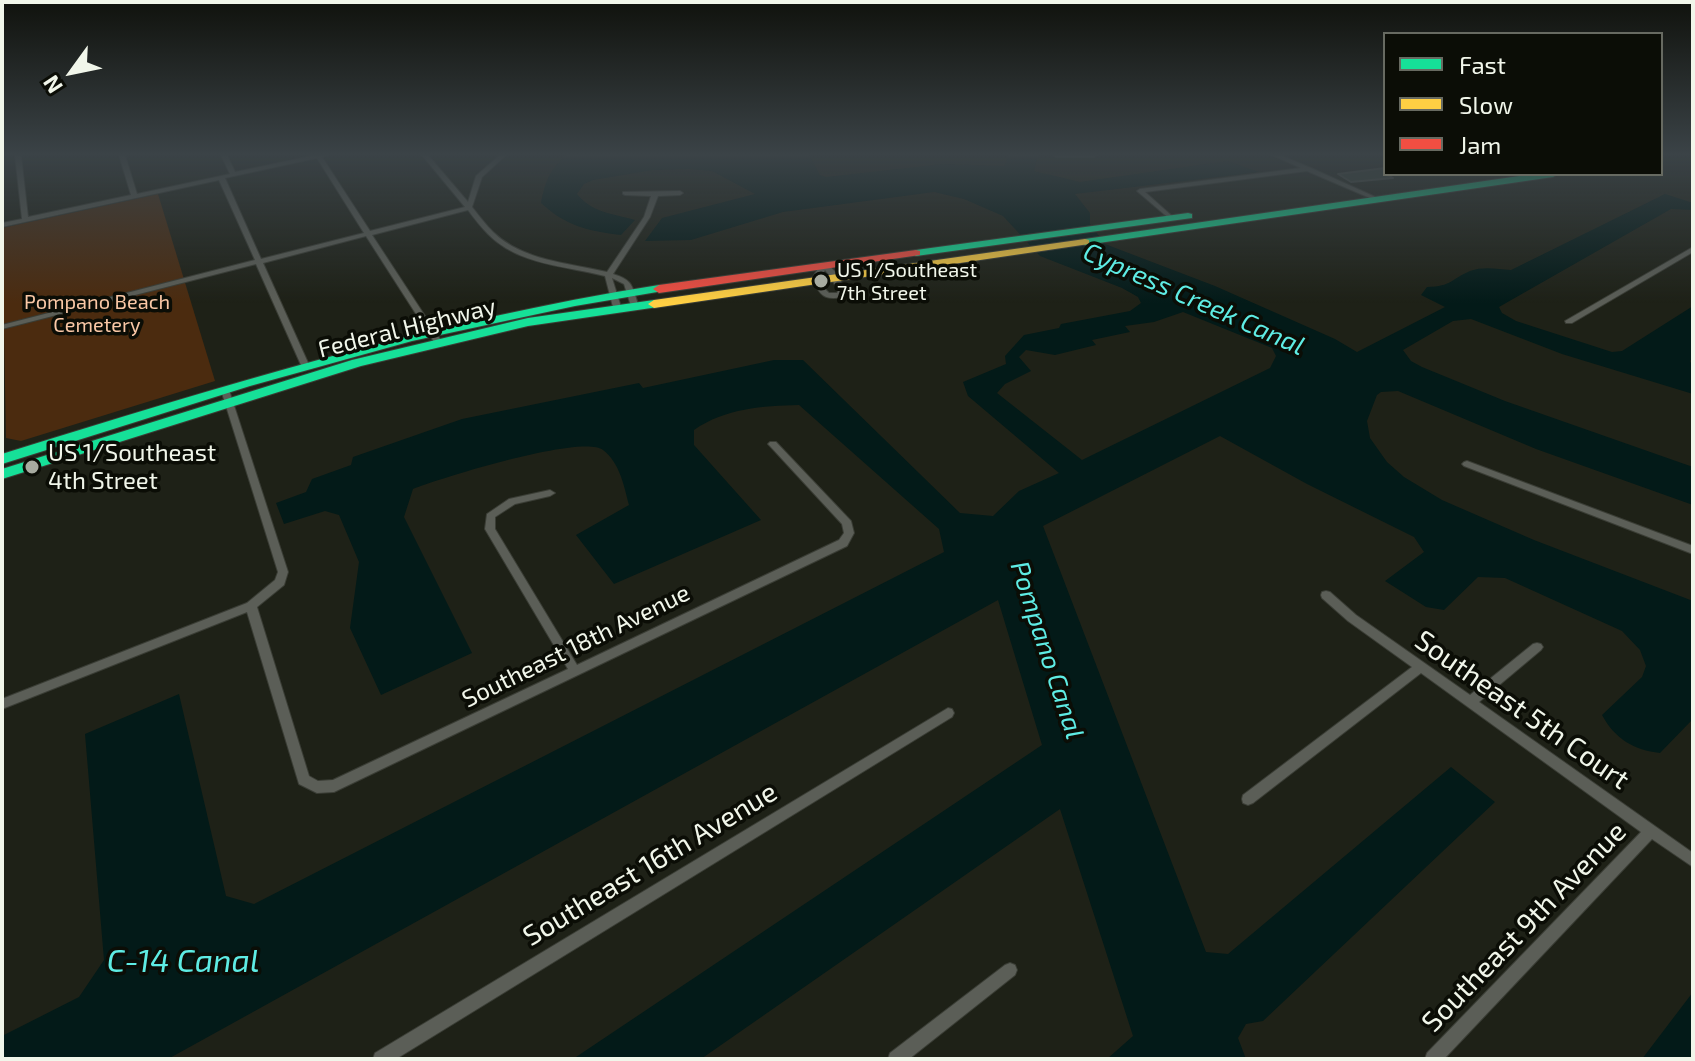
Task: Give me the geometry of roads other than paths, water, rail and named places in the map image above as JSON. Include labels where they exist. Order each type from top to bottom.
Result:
[{"type":"main road","points":[[1229,216],[1250,207],[1269,205]]},
{"type":"main road","name":"Federal Highway","points":[[1104,233],[1171,218],[1229,216],[1337,205]]},
{"type":"main road","name":"Federal Highway","points":[[2,474],[227,396],[305,365],[434,335],[528,322],[623,299],[1104,233],[1203,225],[1229,216]]},
{"type":"main road","name":"Federal Highway","points":[[2,459],[357,363],[434,335]]},
{"type":"street","points":[[23,205],[25,220]]},
{"type":"street","points":[[2,225],[95,205]]},
{"type":"street","points":[[233,205],[305,365]]},
{"type":"street","points":[[350,205],[434,335]]},
{"type":"street","points":[[466,205],[492,235],[520,253],[557,267],[625,281],[623,299]]},
{"type":"street","points":[[2,327],[469,208],[471,205]]},
{"type":"street","points":[[608,276],[647,217],[651,205]]},
{"type":"street","points":[[1156,205],[1171,218]]},
{"type":"street","points":[[1569,321],[1693,249]]},
{"type":"street","points":[[608,276],[623,299]]},
{"type":"street","points":[[2,704],[251,606],[280,582],[283,572],[227,396]]},
{"type":"street","name":"Southeast 18th Avenue","points":[[251,606],[304,780],[317,787],[334,786],[843,543],[849,533],[847,523],[773,444]]},
{"type":"street","points":[[1467,464],[1693,550]]},
{"type":"street","points":[[550,493],[512,501],[490,516],[490,529],[575,671]]},
{"type":"street","name":"Southeast 5th Court","points":[[1326,595],[1333,604],[1693,861]]},
{"type":"street","points":[[1470,702],[1537,647]]},
{"type":"street","points":[[1248,799],[1421,667]]},
{"type":"street","name":"Southeast 16th Avenue","points":[[381,1059],[948,713]]},
{"type":"street","name":"Southeast 9th Avenue","points":[[1433,1059],[1651,831]]},
{"type":"street","points":[[896,1059],[1010,970]]},
{"type":"water","name":"C-14 Canal","points":[[543,205],[588,205],[603,212],[635,220],[621,235],[588,229],[559,217]]},
{"type":"water","name":"C-14 Canal","points":[[714,205],[840,205],[783,212],[691,240],[645,241],[662,218]]},
{"type":"water","name":"C-14 Canal","points":[[977,205],[1083,205],[1090,213],[1090,224],[1105,244],[1215,286],[1335,339],[1357,352],[1445,307],[1421,295],[1427,287],[1446,284],[1475,269],[1511,270],[1644,205],[1693,205],[1693,210],[1671,209],[1499,307],[1502,313],[1516,321],[1612,352],[1622,351],[1693,306],[1693,357],[1690,361],[1693,367],[1693,394],[1562,354],[1471,319],[1453,321],[1403,350],[1411,361],[1422,367],[1505,401],[1693,467],[1693,505],[1536,449],[1398,391],[1377,395],[1367,421],[1370,438],[1387,462],[1404,477],[1442,500],[1534,540],[1693,601],[1693,719],[1660,753],[1626,742],[1613,731],[1602,715],[1642,677],[1646,666],[1640,650],[1622,631],[1505,578],[1478,577],[1444,610],[1426,607],[1385,581],[1424,552],[1414,537],[1307,484],[1220,436],[1043,526],[1206,952],[1228,954],[1451,767],[1495,802],[1263,1021],[1246,1024],[1238,1038],[1246,1059],[1107,1059],[1133,1036],[1060,809],[701,1059],[573,1059],[1042,745],[998,600],[168,1059],[2,1059],[2,1036],[79,997],[104,960],[85,734],[179,694],[226,896],[254,904],[944,552],[939,529],[799,405],[732,413],[694,430],[694,445],[761,520],[614,584],[576,535],[629,505],[614,461],[603,450],[590,447],[541,452],[511,459],[413,489],[404,517],[472,653],[381,695],[350,628],[359,562],[339,515],[325,511],[284,524],[276,503],[306,492],[312,479],[351,465],[353,457],[462,419],[639,383],[643,388],[774,360],[803,360],[960,513],[993,516],[1019,491],[1059,473],[968,396],[963,382],[1006,364],[1005,356],[1024,335],[1059,328],[1061,324],[1130,311],[1141,303],[1138,297],[1122,288],[1040,256],[1003,216]],"holes":[[[1183,312],[1272,348],[1276,356],[1270,368],[1082,460],[997,393],[1005,384],[1031,371],[1019,357],[1026,350],[1055,355],[1096,345],[1092,340],[1130,332],[1125,326],[1154,322]]]},
{"type":"water","points":[[1693,992],[1693,1059],[1642,1059]]},
{"type":"place","name":"US 1/Southeast 7th Street","points":[[821,281]]},
{"type":"place","name":"US 1/Southeast 4th Street","points":[[32,467]]},
{"type":"water label","name":"Cypress Creek Canal","points":[[1194,299]]},
{"type":"water label","name":"Pompano Canal","points":[[1047,650]]},
{"type":"park label","name":"Pompano Beach Cemetery","points":[[97,314]]}]
